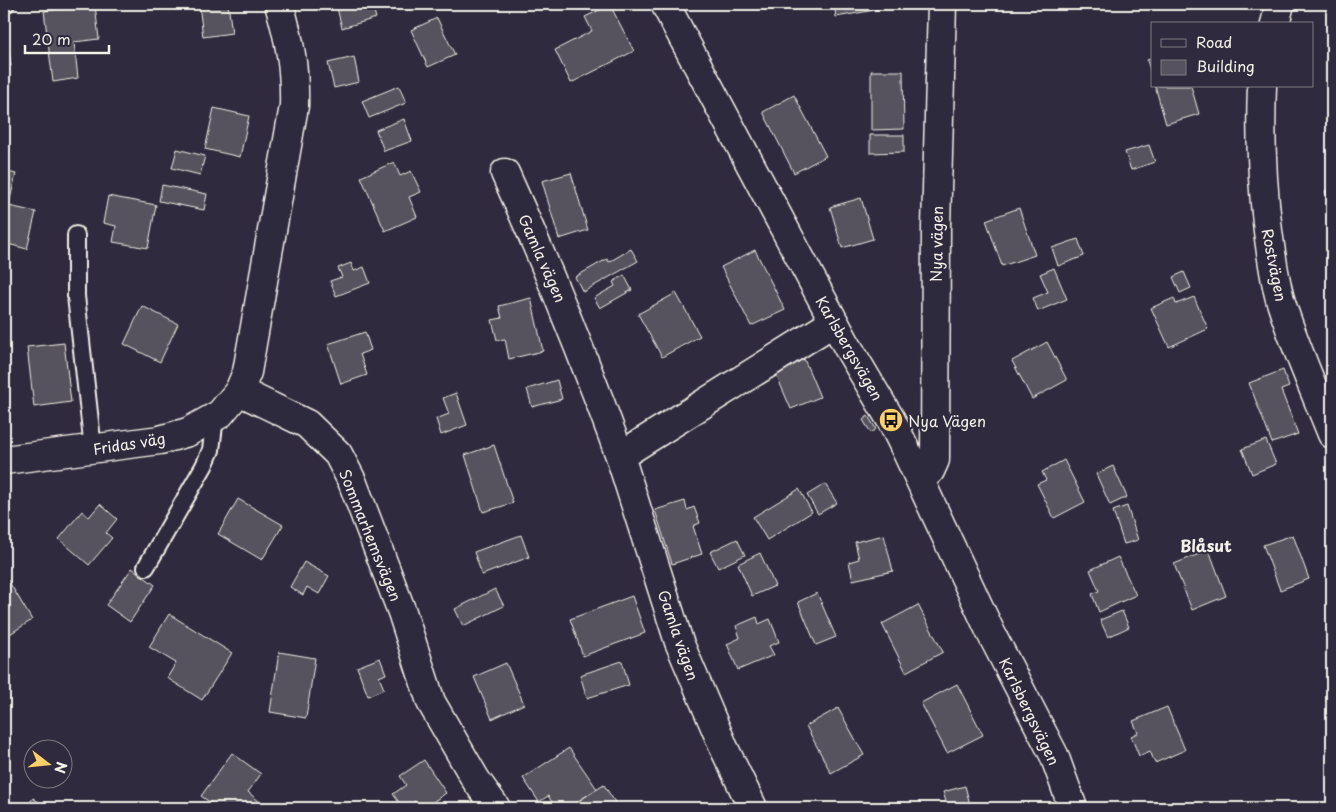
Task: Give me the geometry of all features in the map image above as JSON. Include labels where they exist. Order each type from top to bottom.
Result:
[{"type":"street","points":[[239,391],[247,372],[294,106],[295,77],[279,4]]},
{"type":"street","name":"Karlsbergsvägen","points":[[665,4],[834,322],[891,420],[991,633],[1054,755],[1073,808]]},
{"type":"street","name":"Nya vägen","points":[[919,478],[930,471],[935,460],[936,227],[942,4]]},
{"type":"street","points":[[1276,22],[1280,4]]},
{"type":"street","name":"Rostvägen","points":[[1262,88],[1260,124],[1264,199],[1270,251],[1279,297],[1294,341],[1332,434]]},
{"type":"street","name":"Gamla vägen","points":[[505,173],[560,296],[591,376],[620,456],[679,642],[713,723],[753,808]]},
{"type":"street","points":[[620,456],[834,322]]},
{"type":"street","name":"Fridas väg","points":[[4,460],[160,440],[188,432],[220,414],[239,391]]},
{"type":"street","name":"Sommarhemsvägen","points":[[239,391],[307,424],[338,454],[352,480],[402,612],[431,702],[476,780],[496,808]]},
{"type":"lane","points":[[76,235],[76,296],[92,449]]},
{"type":"lane","points":[[146,567],[204,466],[211,450],[215,416]]},
{"type":"building","points":[[199,4],[228,4],[232,33],[203,37]]},
{"type":"building","points":[[336,4],[372,4],[376,18],[342,28]]},
{"type":"building","points":[[834,4],[879,4],[880,9],[836,17]]},
{"type":"building","points":[[95,5],[99,39],[74,42],[78,78],[53,82],[44,11]]},
{"type":"building","points":[[610,5],[634,51],[571,83],[555,50],[592,31],[585,17]]},
{"type":"building","points":[[4,16],[11,66],[4,67]]},
{"type":"building","points":[[437,18],[455,55],[428,67],[411,30]]},
{"type":"building","points":[[354,57],[359,82],[334,88],[328,63]]},
{"type":"building","points":[[1151,58],[1151,74],[1147,60]]},
{"type":"building","points":[[871,71],[903,71],[904,129],[871,130]]},
{"type":"building","points":[[399,86],[406,103],[369,118],[362,101]]},
{"type":"building","points":[[1156,88],[1192,88],[1199,114],[1166,124]]},
{"type":"building","points":[[794,95],[826,156],[794,173],[763,112]]},
{"type":"building","points":[[214,108],[249,116],[240,157],[205,149]]},
{"type":"building","points":[[404,119],[412,141],[384,151],[376,130]]},
{"type":"building","points":[[870,135],[904,135],[904,152],[870,153]]},
{"type":"building","points":[[1149,145],[1155,162],[1131,170],[1125,152]]},
{"type":"building","points":[[177,149],[205,156],[200,175],[172,168]]},
{"type":"building","points":[[394,162],[400,176],[411,171],[421,192],[409,197],[417,217],[385,231],[361,177]]},
{"type":"building","points":[[4,171],[16,174],[8,208],[4,207]]},
{"type":"building","points":[[571,173],[588,230],[559,239],[542,181]]},
{"type":"building","points":[[162,185],[207,194],[204,210],[159,201]]},
{"type":"building","points":[[1332,189],[1332,205],[1329,206],[1325,191]]},
{"type":"building","points":[[108,196],[156,205],[148,248],[113,242],[116,226],[103,223]]},
{"type":"building","points":[[861,198],[873,239],[842,248],[830,207]]},
{"type":"building","points":[[9,206],[36,212],[27,249],[4,243],[4,225]]},
{"type":"building","points":[[1019,208],[1035,255],[1002,266],[986,220]]},
{"type":"building","points":[[1078,239],[1084,256],[1058,266],[1052,248]]},
{"type":"building","points":[[631,249],[638,261],[583,292],[575,277],[607,259],[609,262]]},
{"type":"building","points":[[755,250],[785,310],[751,326],[721,267]]},
{"type":"building","points":[[351,263],[354,271],[364,267],[370,283],[336,296],[330,281],[342,277],[338,268]]},
{"type":"building","points":[[1054,268],[1067,299],[1038,311],[1033,298],[1048,292],[1040,274]]},
{"type":"building","points":[[1184,272],[1191,288],[1180,293],[1173,277]]},
{"type":"building","points":[[624,275],[632,290],[600,308],[594,298],[615,286],[613,282]]},
{"type":"building","points":[[676,293],[700,336],[662,357],[638,314]]},
{"type":"building","points":[[1194,297],[1208,329],[1169,347],[1151,308],[1174,298],[1176,304]]},
{"type":"building","points":[[531,298],[543,351],[509,359],[505,339],[497,340],[492,320],[502,318],[499,306]]},
{"type":"building","points":[[142,306],[178,324],[160,362],[124,344]]},
{"type":"building","points":[[365,332],[371,350],[360,354],[367,375],[341,384],[328,344]]},
{"type":"building","points":[[1047,342],[1067,380],[1032,399],[1012,361]]},
{"type":"building","points":[[64,343],[71,402],[34,407],[27,347]]},
{"type":"building","points":[[804,359],[820,397],[791,409],[775,372]]},
{"type":"building","points":[[1283,370],[1289,387],[1281,390],[1298,434],[1272,443],[1249,383]]},
{"type":"building","points":[[557,380],[562,399],[532,407],[527,389]]},
{"type":"building","points":[[456,393],[467,425],[441,435],[436,419],[449,414],[443,398]]},
{"type":"building","points":[[868,416],[876,429],[871,433],[863,420]]},
{"type":"building","points":[[1266,440],[1276,464],[1252,474],[1242,449]]},
{"type":"building","points":[[494,445],[513,503],[483,512],[465,455]]},
{"type":"building","points":[[1064,460],[1085,502],[1054,518],[1037,484],[1046,480],[1042,472]]},
{"type":"building","points":[[1113,466],[1127,497],[1110,505],[1096,474]]},
{"type":"building","points":[[825,484],[837,503],[818,514],[807,495]]},
{"type":"building","points":[[799,489],[812,512],[767,540],[753,517]]},
{"type":"building","points":[[238,499],[283,525],[262,560],[218,534]]},
{"type":"building","points":[[685,501],[687,510],[694,507],[700,523],[693,526],[702,554],[672,564],[655,510]]},
{"type":"building","points":[[100,504],[117,519],[106,533],[112,538],[89,565],[59,539],[82,511],[89,517]]},
{"type":"building","points":[[1127,506],[1138,540],[1124,544],[1113,511]]},
{"type":"building","points":[[521,535],[529,557],[482,575],[474,552]]},
{"type":"building","points":[[884,535],[893,571],[853,580],[849,562],[859,559],[855,542]]},
{"type":"building","points":[[1293,535],[1309,579],[1280,590],[1263,545]]},
{"type":"building","points":[[737,539],[745,555],[718,568],[710,552]]},
{"type":"building","points":[[1209,550],[1226,596],[1192,610],[1174,564]]},
{"type":"building","points":[[760,553],[775,586],[752,596],[738,564]]},
{"type":"building","points":[[1118,557],[1136,595],[1099,612],[1092,594],[1099,591],[1090,570]]},
{"type":"building","points":[[304,562],[329,576],[319,594],[307,587],[303,595],[290,587]]},
{"type":"building","points":[[132,568],[155,585],[130,622],[106,605]]},
{"type":"building","points":[[8,580],[32,620],[5,637],[4,583]]},
{"type":"building","points":[[495,589],[504,606],[463,626],[455,609]]},
{"type":"building","points":[[817,593],[836,637],[816,645],[798,602]]},
{"type":"building","points":[[632,596],[645,633],[583,656],[570,619]]},
{"type":"building","points":[[918,605],[943,652],[906,672],[882,624]]},
{"type":"building","points":[[1122,611],[1129,627],[1108,637],[1100,620]]},
{"type":"building","points":[[169,614],[232,653],[202,700],[167,678],[176,663],[149,647]]},
{"type":"building","points":[[757,617],[759,624],[770,619],[779,642],[769,646],[774,655],[738,670],[727,644],[740,638],[736,626]]},
{"type":"building","points":[[279,652],[315,658],[306,718],[270,712]]},
{"type":"building","points":[[380,658],[386,674],[379,677],[384,689],[368,696],[357,667]]},
{"type":"building","points":[[622,661],[629,685],[587,698],[580,675]]},
{"type":"building","points":[[506,663],[524,704],[492,719],[474,677]]},
{"type":"building","points":[[957,684],[983,735],[947,753],[921,703]]},
{"type":"building","points":[[1167,707],[1185,750],[1155,763],[1150,751],[1139,756],[1131,736],[1138,733],[1133,721]]},
{"type":"building","points":[[838,708],[864,755],[831,773],[806,726]]},
{"type":"building","points":[[569,748],[597,789],[568,808],[556,808],[548,796],[539,802],[523,778]]},
{"type":"building","points":[[232,753],[261,774],[248,792],[267,808],[218,808],[201,796]]},
{"type":"building","points":[[424,760],[446,793],[424,808],[419,808],[415,801],[403,808],[393,794],[406,785],[400,776]]},
{"type":"building","points":[[604,785],[618,807],[583,808],[578,801]]},
{"type":"building","points":[[965,786],[971,808],[948,808],[943,792]]},
{"type":"building","points":[[33,798],[47,808],[26,808]]},
{"type":"building","points":[[806,803],[810,808],[800,808]]},
{"type":"place","name":"Nya Vägen","points":[[891,420]]},
{"type":"district","name":"Blåsut","points":[[1206,545]]}]
